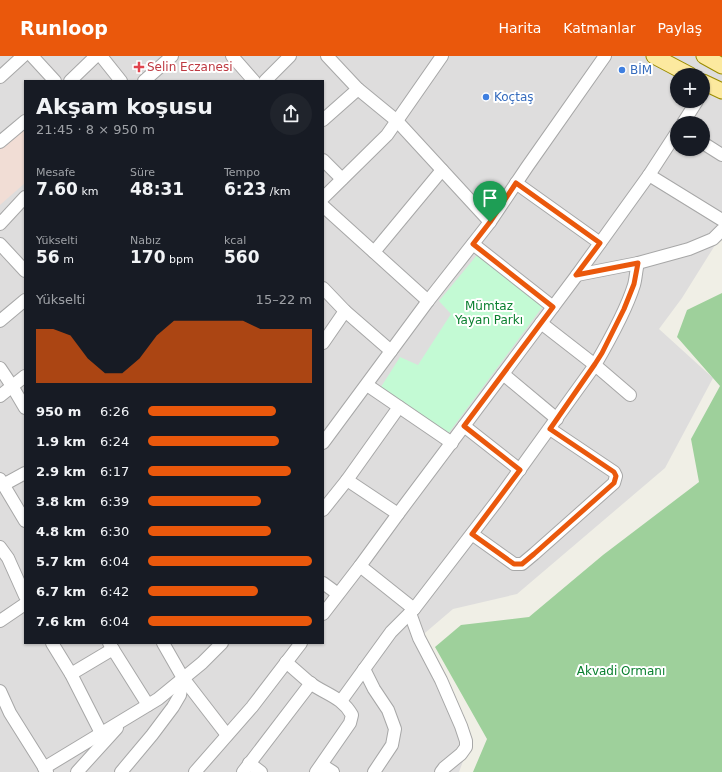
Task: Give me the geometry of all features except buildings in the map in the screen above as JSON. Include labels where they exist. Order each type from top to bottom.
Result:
[{"type":"main road","points":[[654,56],[677,68]]},
{"type":"main road","points":[[704,56],[722,66]]},
{"type":"main road","points":[[710,87],[722,91]]},
{"type":"street","points":[[0,77],[23,56]]},
{"type":"street","points":[[32,56],[54,80]]},
{"type":"street","points":[[71,80],[96,56]]},
{"type":"street","points":[[101,56],[120,80]]},
{"type":"street","points":[[148,80],[172,56]]},
{"type":"street","points":[[232,56],[253,80]]},
{"type":"street","points":[[266,80],[290,56]]},
{"type":"street","points":[[327,56],[358,89],[398,121],[490,222]]},
{"type":"street","points":[[324,197],[387,135],[442,56]]},
{"type":"street","points":[[324,439],[367,385],[428,301],[490,222],[605,56]]},
{"type":"street","points":[[324,119],[358,89]]},
{"type":"street","points":[[0,142],[24,122]]},
{"type":"street","points":[[324,613],[553,307],[649,175],[670,143]]},
{"type":"street","points":[[710,147],[722,155]]},
{"type":"street","points":[[324,161],[342,179]]},
{"type":"street","points":[[374,252],[442,170]]},
{"type":"street","points":[[649,175],[722,220]]},
{"type":"street","points":[[516,183],[600,243]]},
{"type":"street","points":[[0,224],[24,199]]},
{"type":"street","points":[[324,207],[428,301]]},
{"type":"street","points":[[576,275],[638,263],[689,249],[713,239],[722,230]]},
{"type":"street","points":[[0,244],[24,270]]},
{"type":"street","points":[[473,244],[553,307]]},
{"type":"street","points":[[341,701],[391,632],[412,611],[472,534],[520,470],[595,364],[624,309],[634,284],[638,263]]},
{"type":"street","points":[[324,289],[346,311],[391,351]]},
{"type":"street","points":[[0,321],[24,301]]},
{"type":"street","points":[[324,343],[346,311]]},
{"type":"street","points":[[541,323],[595,364],[630,395]]},
{"type":"street","points":[[0,368],[24,406]]},
{"type":"street","points":[[472,534],[514,564],[522,564],[614,483],[616,476],[614,472],[553,424],[503,374]]},
{"type":"street","points":[[0,396],[24,377]]},
{"type":"street","points":[[367,385],[452,443]]},
{"type":"street","points":[[324,509],[347,480],[399,407]]},
{"type":"street","points":[[464,426],[520,470]]},
{"type":"street","points":[[24,473],[2,482],[24,520]]},
{"type":"street","points":[[347,480],[398,514]]},
{"type":"street","points":[[0,547],[8,558],[24,594]]},
{"type":"street","points":[[360,566],[412,611],[419,638],[458,719],[466,741],[466,747],[461,754],[441,772]]},
{"type":"street","points":[[324,584],[338,594]]},
{"type":"street","points":[[0,621],[24,605]]},
{"type":"street","points":[[53,644],[72,674],[101,733]]},
{"type":"street","points":[[164,644],[183,678],[227,735]]},
{"type":"street","points":[[0,691],[5,716],[46,770],[101,733],[158,699],[202,663],[221,644]]},
{"type":"street","points":[[195,772],[252,707],[300,644]]},
{"type":"street","points":[[72,674],[111,646],[148,705]]},
{"type":"street","points":[[286,662],[311,683],[341,701],[349,709],[352,715],[350,723],[319,768],[333,772]]},
{"type":"street","points":[[364,669],[374,689],[388,710],[395,729],[392,745],[374,772]]},
{"type":"street","points":[[121,772],[173,707],[180,695],[183,678]]},
{"type":"street","points":[[261,772],[246,768],[311,683]]},
{"type":"street","points":[[77,772],[125,719]]},
{"type":"shaded area","points":[[0,56],[722,56],[722,234],[682,298],[659,329],[713,378],[665,468],[517,594],[453,609],[419,638],[468,748],[459,772],[0,772]]},
{"type":"shaded area","points":[[24,125],[24,184],[0,205],[0,146]]},
{"type":"green space","name":"Mümtaz Yayan Parkı","points":[[477,255],[543,306],[448,434],[381,387],[400,357],[418,365],[451,314],[439,301]]},
{"type":"green space","name":"Akvadi Ormanı","points":[[722,293],[722,772],[473,772],[487,739],[435,647],[461,625],[529,617],[603,555],[699,482],[691,439],[720,386],[677,337],[687,310]]},
{"type":"place","name":"Selin Eczanesi","points":[[139,67]]},
{"type":"place","name":"BİM","points":[[622,70]]},
{"type":"place","name":"Koçtaş","points":[[486,97]]},
{"type":"route","points":[[516,183],[600,243],[576,275],[638,263],[634,284],[624,309],[602,353],[550,429],[614,472],[616,476],[614,483],[522,564],[514,564],[472,534],[520,470],[464,426],[553,307],[473,244],[490,222],[516,183]]}]
